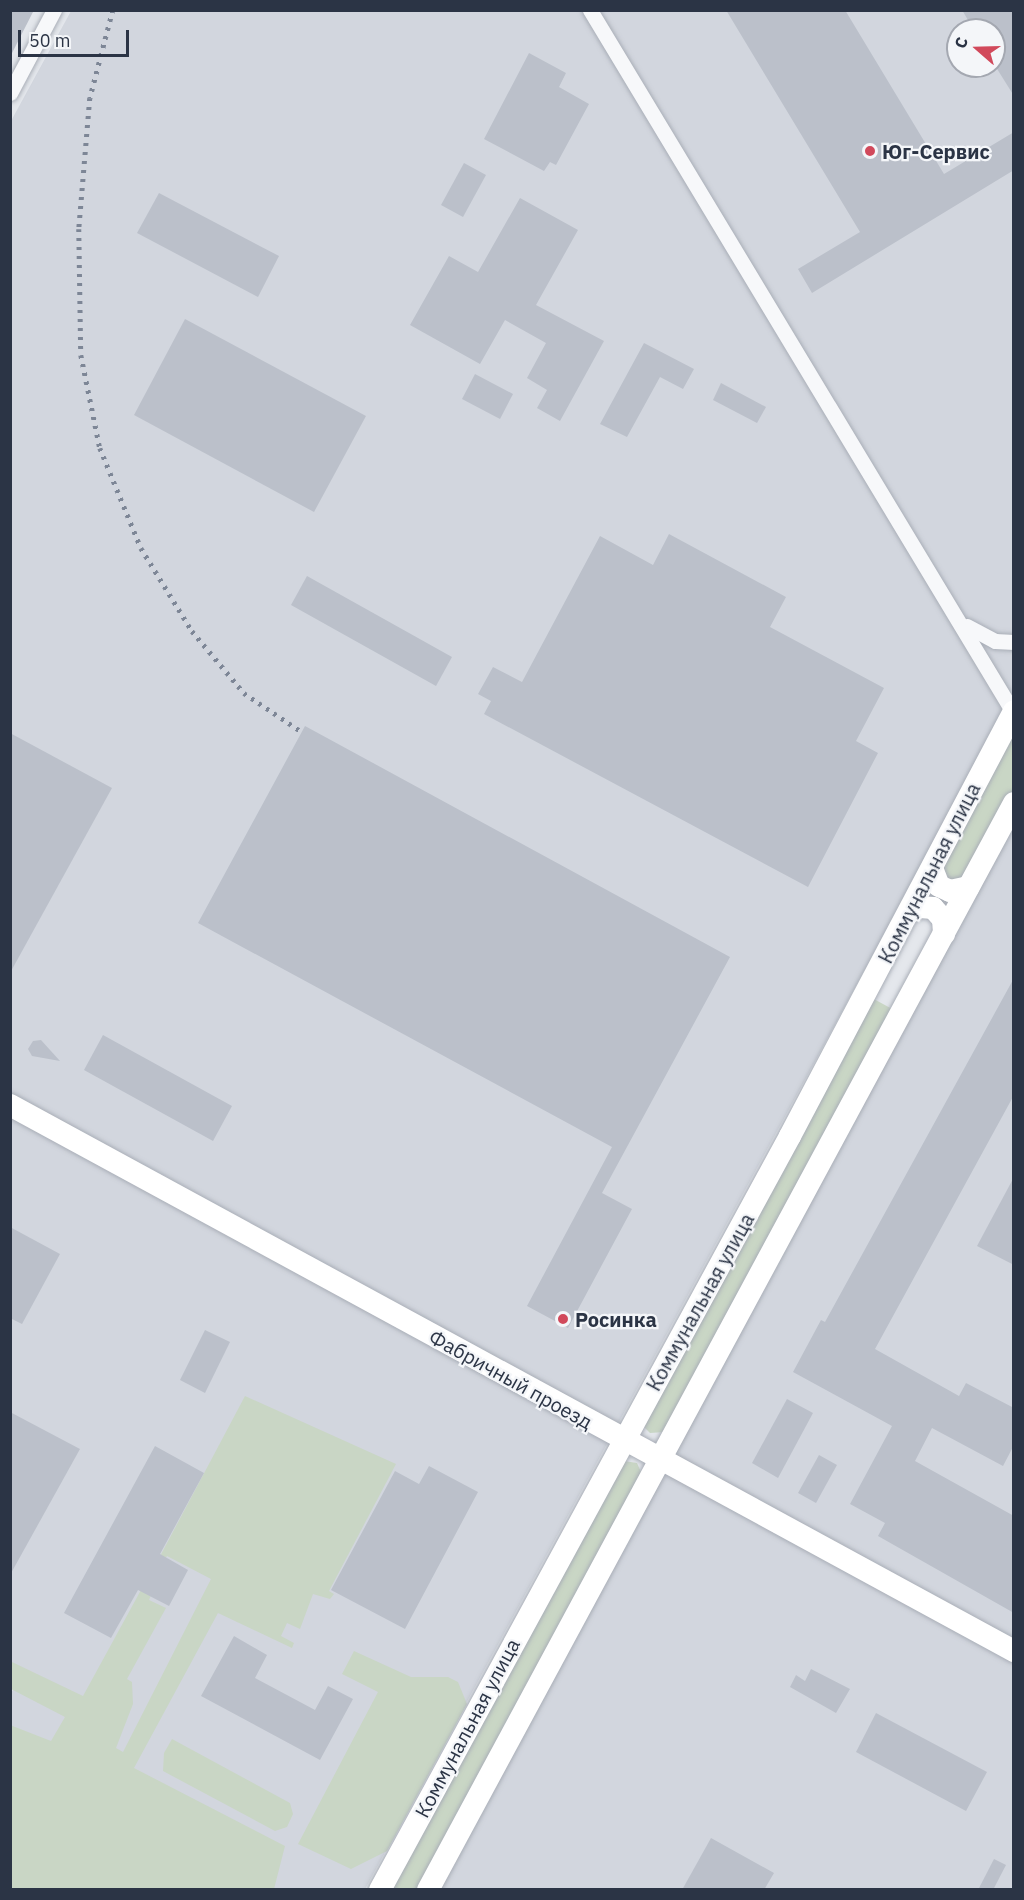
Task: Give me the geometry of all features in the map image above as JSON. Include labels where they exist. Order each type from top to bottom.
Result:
[{"type":"main road","name":"Коммунальная улица","points":[[380,1890],[910,912],[1013,711]]},
{"type":"main road","name":"Коммунальная улица","points":[[428,1890],[1014,803]]},
{"type":"main road","points":[[932,868],[939,886],[958,892],[969,887]]},
{"type":"main road","points":[[910,912],[920,907],[933,908],[943,919],[945,934]]},
{"type":"main road","name":"Фабричный проезд","points":[[10,1105],[624,1441],[1014,1651]]},
{"type":"street","points":[[10,93],[54,10]]},
{"type":"street","points":[[590,10],[963,623],[1013,711]]},
{"type":"street","points":[[963,623],[994,641],[1014,642]]},
{"type":"shaded area","points":[[71,11],[1013,11],[1013,697],[365,1889],[11,1890],[10,1695],[21,1676],[10,1670],[11,121]]},
{"type":"shaded area","points":[[1013,828],[1013,1889],[441,1889]]},
{"type":"green space","points":[[1013,733],[1013,790],[966,879],[951,883],[942,866]]},
{"type":"green space","points":[[872,998],[894,1010],[664,1432],[650,1433],[643,1426]]},
{"type":"green space","points":[[245,1396],[396,1464],[329,1591],[334,1594],[330,1599],[313,1594],[300,1629],[287,1623],[281,1636],[294,1643],[292,1648],[218,1613],[134,1768],[285,1846],[274,1889],[11,1889],[10,1725],[51,1741],[65,1717],[11,1689],[12,1662],[83,1696],[147,1579],[156,1583],[149,1600],[166,1608],[127,1679],[132,1682],[133,1704],[116,1748],[123,1752],[211,1579],[167,1556],[161,1565],[157,1562]]},
{"type":"green space","points":[[624,1461],[637,1463],[641,1472],[418,1889],[389,1890]]},
{"type":"green space","points":[[354,1651],[411,1677],[448,1677],[458,1682],[467,1704],[387,1851],[351,1869],[298,1844],[378,1692],[342,1674]]},
{"type":"green space","points":[[172,1739],[290,1803],[293,1814],[287,1827],[275,1831],[163,1771],[164,1753]]},
{"type":"building","points":[[10,10],[34,10],[10,57]]},
{"type":"building","name":"Юг-Сервис","points":[[726,10],[845,10],[944,174],[1014,132],[1014,170],[812,293],[798,269],[860,232]]},
{"type":"building","points":[[962,10],[1014,10],[1014,96],[1003,78],[1006,78],[1006,18],[967,18]]},
{"type":"building","points":[[529,53],[566,73],[559,87],[589,104],[556,165],[550,162],[544,171],[484,139]]},
{"type":"building","points":[[464,163],[486,175],[463,217],[441,205]]},
{"type":"building","points":[[159,193],[279,256],[258,297],[137,233]]},
{"type":"building","points":[[520,198],[578,230],[536,305],[604,341],[560,421],[537,408],[547,390],[527,378],[546,343],[505,320],[480,364],[410,325],[449,256],[478,272]]},
{"type":"building","points":[[185,319],[366,416],[314,512],[134,415]]},
{"type":"building","points":[[644,343],[694,369],[683,389],[660,377],[627,437],[600,424]]},
{"type":"building","points":[[475,374],[513,394],[500,419],[462,399]]},
{"type":"building","points":[[721,383],[766,407],[757,423],[713,400]]},
{"type":"building","points":[[669,534],[786,597],[770,627],[884,688],[856,741],[878,753],[808,887],[484,714],[491,701],[478,694],[493,667],[522,682],[600,536],[653,565]]},
{"type":"building","points":[[307,576],[452,657],[436,686],[291,605]]},
{"type":"building","points":[[305,726],[730,957],[602,1193],[632,1209],[568,1328],[527,1306],[612,1147],[198,923]]},
{"type":"building","points":[[10,733],[112,788],[10,973]]},
{"type":"building","points":[[1014,978],[1014,1095],[875,1349],[959,1396],[966,1383],[1014,1408],[1014,1445],[1003,1466],[932,1428],[915,1461],[1014,1516],[1014,1613],[878,1536],[885,1523],[850,1504],[892,1426],[793,1372],[821,1320],[825,1322]]},
{"type":"building","points":[[103,1035],[232,1106],[213,1141],[84,1070]]},
{"type":"building","points":[[41,1040],[60,1061],[32,1056],[28,1049],[33,1041]]},
{"type":"building","points":[[1014,1177],[1014,1265],[977,1246]]},
{"type":"building","points":[[10,1227],[60,1254],[22,1324],[10,1318]]},
{"type":"building","points":[[205,1330],[230,1342],[205,1393],[180,1380]]},
{"type":"building","points":[[787,1399],[813,1413],[778,1478],[752,1463]]},
{"type":"building","points":[[10,1412],[80,1449],[10,1575]]},
{"type":"building","points":[[155,1446],[204,1473],[160,1554],[188,1570],[169,1606],[138,1590],[111,1638],[64,1613]]},
{"type":"building","points":[[819,1455],[837,1465],[816,1503],[798,1493]]},
{"type":"building","points":[[429,1466],[478,1492],[405,1629],[331,1590],[395,1471],[419,1484]]},
{"type":"building","points":[[234,1636],[267,1655],[255,1678],[315,1710],[328,1686],[353,1699],[320,1760],[201,1696]]},
{"type":"building","points":[[811,1669],[850,1689],[836,1713],[790,1687],[796,1675],[805,1681]]},
{"type":"building","points":[[876,1713],[987,1772],[966,1811],[856,1752]]},
{"type":"building","points":[[711,1838],[774,1873],[764,1890],[682,1890]]},
{"type":"building","points":[[994,1859],[1006,1865],[993,1890],[978,1890]]},
{"type":"railway","points":[[113,10],[90,98],[79,229],[81,355],[100,448],[141,548],[192,631],[244,693],[302,732]]},
{"type":"place","name":"Юг-Сервис","points":[[870,151]]},
{"type":"place","name":"Росинка","points":[[563,1319]]}]
